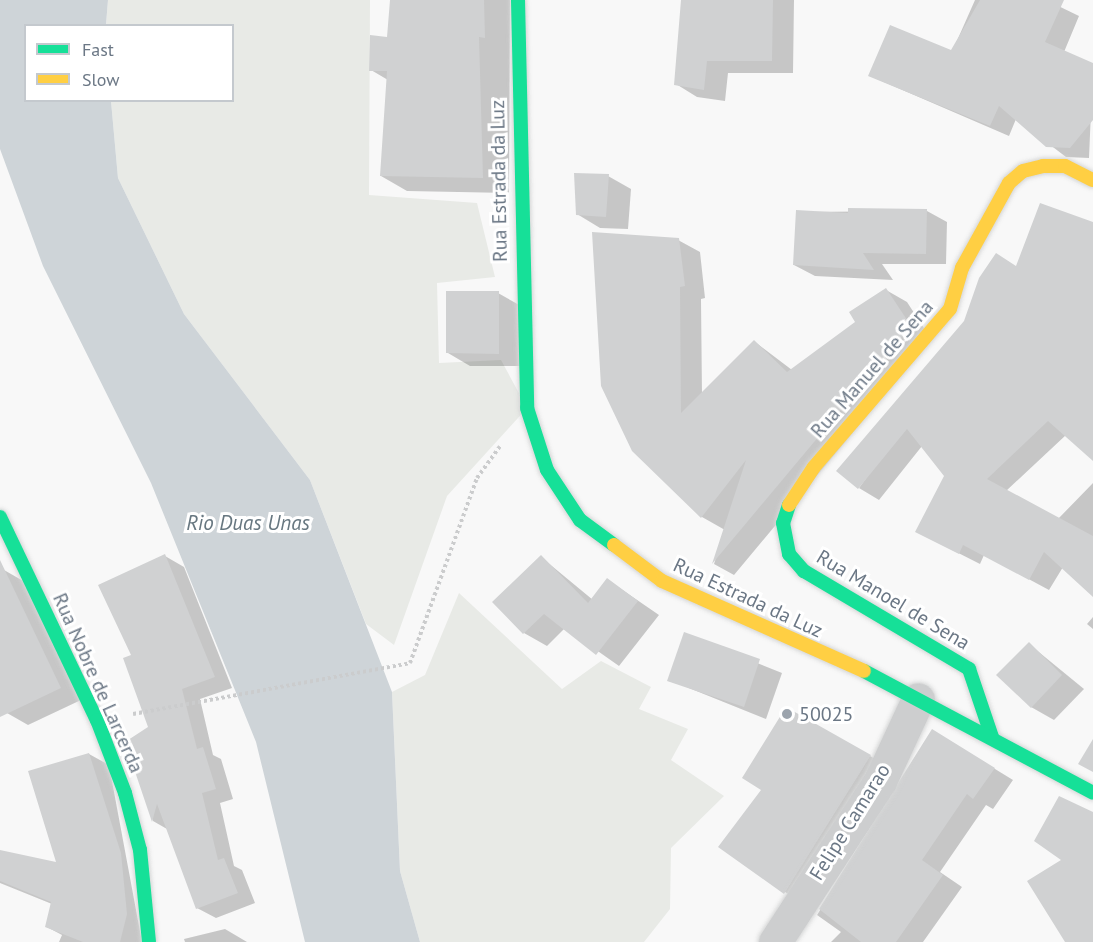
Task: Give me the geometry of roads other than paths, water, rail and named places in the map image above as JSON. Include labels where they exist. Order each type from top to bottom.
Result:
[{"type":"street","name":"Rua Estrada da Luz","points":[[518,0],[527,408],[547,470],[580,520],[662,581],[918,699],[1093,793]]},
{"type":"street","name":"Rua Manuel de Sena","points":[[814,467],[950,309],[962,268],[1009,183],[1023,171],[1043,166],[1065,166],[1093,180]]},
{"type":"street","name":"Rua Manoel de Sena","points":[[814,467],[788,506],[783,535],[789,554],[804,571],[969,669],[992,737]]},
{"type":"street","name":"Rua Nobre de Larcerda","points":[[0,518],[97,720],[140,850],[149,942]]},
{"type":"street","name":"Felipe Camarao","points":[[775,942],[880,781],[918,699]]},
{"type":"water","name":"Rio Duas Unas","points":[[0,0],[108,0],[106,24],[24,24],[24,102],[111,102],[118,178],[184,314],[310,480],[392,692],[400,871],[420,942],[305,942],[256,742],[151,483],[43,266],[0,149]]},
{"type":"place","name":"50025","points":[[787,714]]}]
